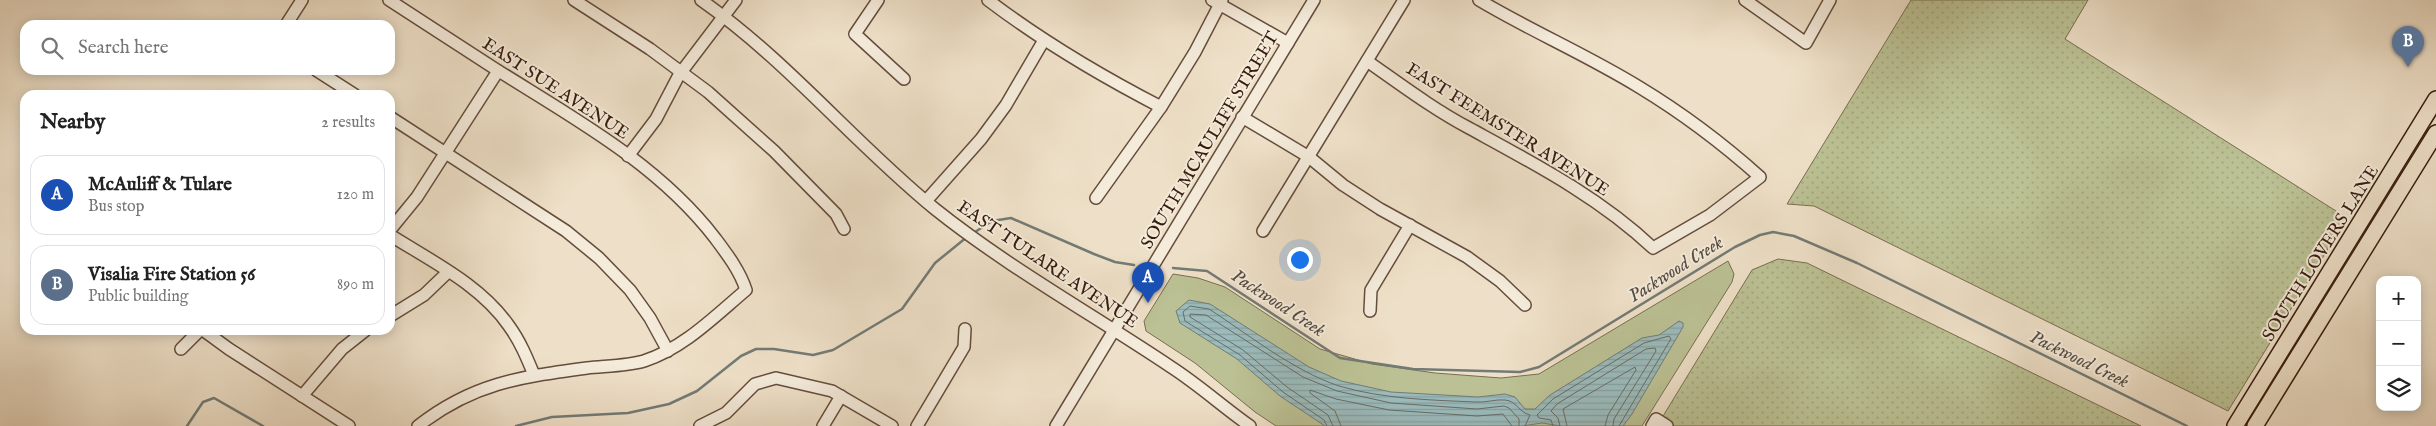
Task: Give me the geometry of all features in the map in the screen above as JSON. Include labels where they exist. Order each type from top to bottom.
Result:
[{"type":"main road","name":"SOUTH LOVERS LANE","points":[[2235,426],[2436,99]]},
{"type":"main road","name":"SOUTH LOVERS LANE","points":[[2255,426],[2436,133]]},
{"type":"street","points":[[289,20],[302,0]]},
{"type":"street","name":"EAST SUE AVENUE","points":[[389,0],[498,71],[583,122],[677,196],[703,223],[726,253],[746,290],[690,337],[668,351]]},
{"type":"street","points":[[574,0],[682,72],[736,116],[774,151],[836,214],[844,229]]},
{"type":"street","name":"EAST TULARE AVENUE","points":[[701,0],[724,16],[787,68],[876,156],[926,201],[961,229],[1181,374],[1250,426]]},
{"type":"street","points":[[628,156],[656,119],[682,72],[736,0]]},
{"type":"street","points":[[878,0],[855,34],[904,79]]},
{"type":"street","points":[[988,0],[1044,40],[1160,108]]},
{"type":"street","name":"SOUTH MCAULIFF STREET","points":[[1056,426],[1314,0]]},
{"type":"street","points":[[1263,231],[1404,0]]},
{"type":"street","name":"EAST FEEMSTER AVENUE","points":[[1367,61],[1418,97],[1576,188],[1627,225],[1653,248],[1710,215],[1760,177],[1730,151],[1679,112],[1595,62],[1526,28],[1478,0]]},
{"type":"street","points":[[1745,0],[1806,43],[1830,0]]},
{"type":"street","points":[[1096,198],[1160,108],[1195,52],[1218,1],[1288,43]]},
{"type":"street","points":[[926,201],[986,132],[1006,105],[1044,40]]},
{"type":"street","points":[[395,224],[418,197],[498,71]]},
{"type":"street","points":[[324,75],[347,90]]},
{"type":"street","points":[[1242,117],[1309,157],[1344,185],[1467,257],[1500,281],[1525,305]]},
{"type":"street","points":[[395,120],[566,231],[599,258],[630,290],[650,318],[668,351],[642,361],[515,378],[460,398],[418,426]]},
{"type":"street","points":[[1370,311],[1371,290],[1410,225]]},
{"type":"street","points":[[395,238],[469,285],[509,326],[525,352],[534,375]]},
{"type":"street","points":[[395,313],[424,295],[448,272]]},
{"type":"street","points":[[917,426],[964,347],[965,329]]},
{"type":"street","points":[[181,349],[196,335]]},
{"type":"street","points":[[208,335],[349,426]]},
{"type":"street","points":[[302,396],[342,349],[360,335]]},
{"type":"street","points":[[700,426],[726,412],[747,390],[765,380],[783,379],[818,386],[841,396],[892,426]]},
{"type":"street","points":[[823,426],[841,396]]},
{"type":"street","points":[[1652,426],[1656,419],[1667,426]]},
{"type":"green space","points":[[1911,0],[2088,0],[2065,39],[2347,218],[2228,411],[1814,206],[1787,204]]},
{"type":"green space","points":[[1778,259],[1807,263],[2141,426],[1657,426],[1752,270]]},
{"type":"green space","points":[[1728,261],[1734,274],[1732,282],[1642,426],[1276,426],[1255,412],[1195,363],[1146,331],[1144,321],[1173,274],[1198,278],[1225,287],[1320,349],[1372,364],[1435,373],[1501,378],[1539,374]]},
{"type":"water","points":[[1189,300],[1210,304],[1309,367],[1341,381],[1391,392],[1478,397],[1505,394],[1515,397],[1525,409],[1535,409],[1550,395],[1642,338],[1659,335],[1679,321],[1683,323],[1683,327],[1623,426],[1561,426],[1542,423],[1522,426],[1325,426],[1280,396],[1237,359],[1180,323],[1176,311]]},
{"type":"waterway","name":"Packwood Creek","points":[[972,234],[992,221],[1011,218],[1094,254],[1115,262],[1134,265]]},
{"type":"waterway","name":"Packwood Creek","points":[[1173,268],[1207,271],[1340,358],[1413,369],[1520,372],[1539,367],[1735,247],[1760,235],[1773,232],[1794,236],[1857,263],[2187,426]]},
{"type":"waterway","name":"Packwood Creek","points":[[516,426],[552,417],[628,413],[669,404],[697,391],[741,356],[756,349],[774,349],[813,355],[833,350],[902,309],[935,263],[967,237]]},
{"type":"waterway","name":"Packwood Creek","points":[[187,426],[203,402],[214,398],[263,426]]},
{"type":"place","name":"Visalia Fire Station 56","points":[[2408,67]]},
{"type":"place","name":"McAuliff & Tulare","points":[[1148,303]]}]
